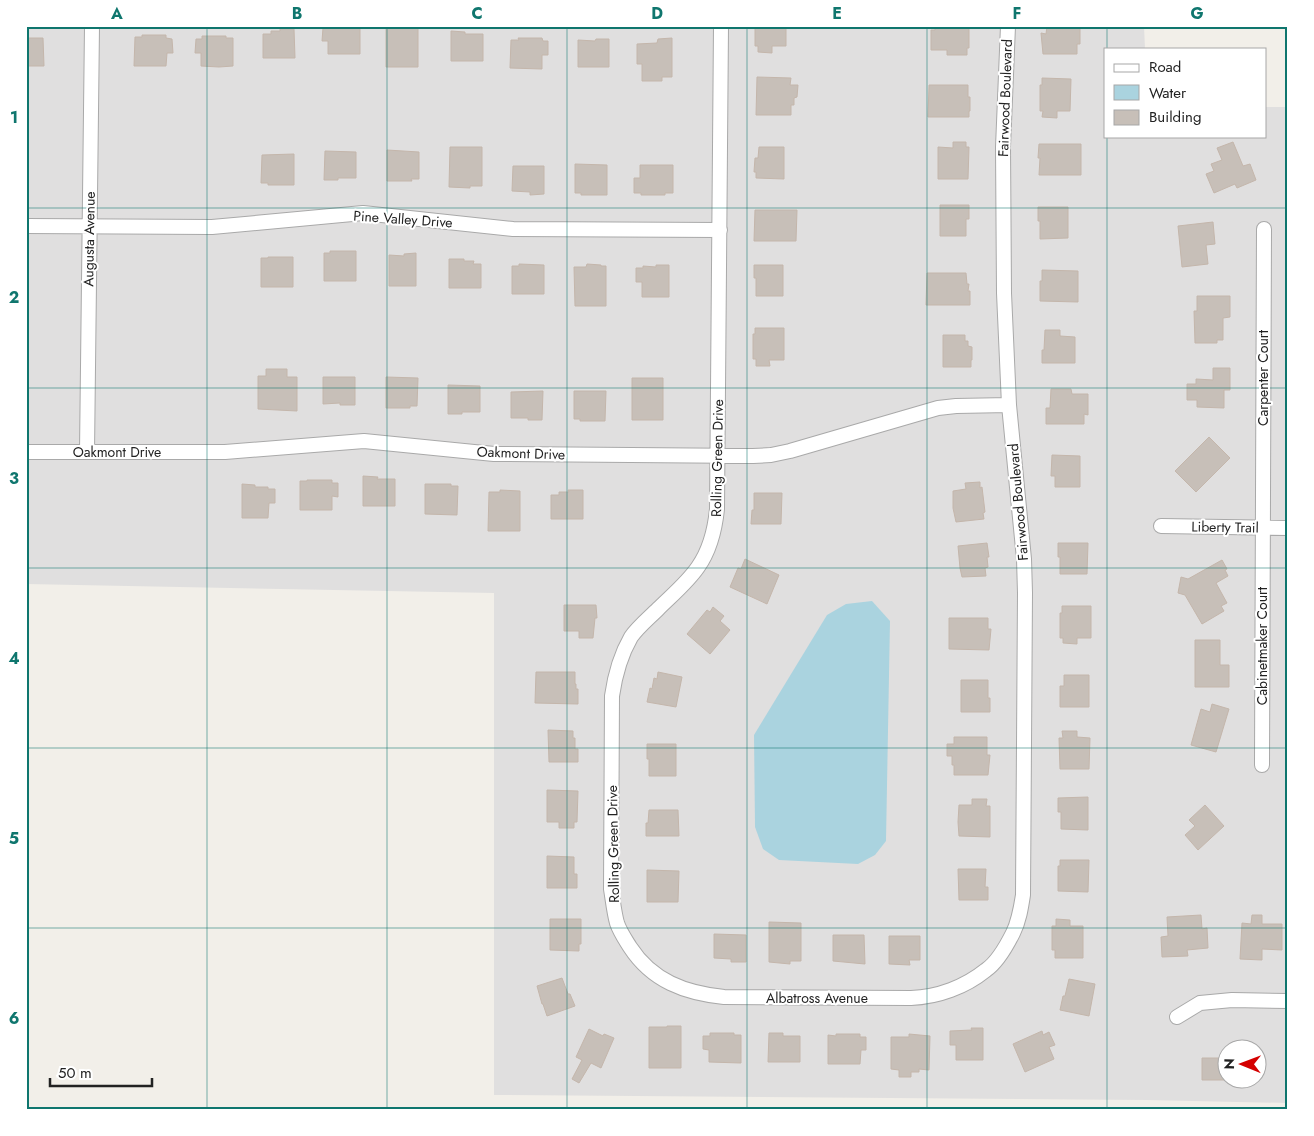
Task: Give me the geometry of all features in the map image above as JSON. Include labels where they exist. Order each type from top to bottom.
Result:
[{"type":"street","name":"Augusta Avenue","points":[[87,452],[92,26]]},
{"type":"street","name":"Rolling Green Drive","points":[[646,967],[634,953],[618,925],[611,889],[612,696],[615,674],[632,636],[698,567],[715,529],[718,456],[721,26]]},
{"type":"street","name":"Fairwood Boulevard","points":[[988,970],[1014,932],[1020,914],[1023,895],[1024,559],[1009,405],[1004,293],[1003,148],[1008,26]]},
{"type":"street","name":"Pine Valley Drive","points":[[26,226],[212,227],[363,213],[513,229],[720,230]]},
{"type":"street","name":"Carpenter Court","points":[[1262,527],[1264,229]]},
{"type":"street","name":"Oakmont Drive","points":[[26,452],[225,452],[364,440],[494,454],[753,456],[790,451],[938,408],[1009,405]]},
{"type":"street","name":"Liberty Trail","points":[[1162,526],[1288,528]]},
{"type":"street","name":"Cabinetmaker Court","points":[[1262,527],[1262,765]]},
{"type":"street","name":"Albatross Avenue","points":[[646,967],[672,985],[705,995],[734,998],[927,997],[943,993],[969,982],[988,970]]},
{"type":"street","points":[[1177,1017],[1200,1004],[1232,1000],[1288,1001]]},
{"type":"shaded area","points":[[26,26],[1144,26],[1145,48],[1104,48],[1104,138],[1266,138],[1266,107],[1288,107],[1288,1103],[1147,1100],[494,1095],[494,593],[26,584]]},
{"type":"water","points":[[872,601],[890,621],[886,841],[875,855],[858,864],[779,860],[763,849],[755,827],[754,735],[827,615],[846,604]]},
{"type":"building","points":[[329,26],[360,26],[360,54],[328,54],[328,41],[322,41],[323,28],[329,28]]},
{"type":"building","points":[[386,26],[418,28],[418,67],[386,67]]},
{"type":"building","points":[[755,26],[786,26],[786,46],[772,46],[772,53],[758,52],[758,46],[755,46]]},
{"type":"building","points":[[935,26],[969,26],[969,48],[967,48],[967,55],[947,55],[947,50],[931,50],[931,30],[935,30]]},
{"type":"building","points":[[1047,26],[1080,26],[1080,44],[1077,44],[1077,54],[1043,54],[1041,33],[1046,34]]},
{"type":"building","points":[[280,29],[294,29],[295,58],[263,58],[263,34],[271,34],[271,31],[280,31]]},
{"type":"building","points":[[451,31],[465,32],[465,34],[483,34],[483,61],[451,61]]},
{"type":"building","points":[[142,35],[166,35],[166,38],[172,39],[173,53],[167,53],[166,66],[134,66],[135,37],[142,37]]},
{"type":"building","points":[[202,36],[226,36],[226,38],[233,38],[233,66],[201,66],[201,53],[195,53],[196,39],[202,39]]},
{"type":"building","points":[[26,38],[43,38],[44,66],[26,66]]},
{"type":"building","points":[[518,38],[542,38],[543,41],[548,41],[548,55],[542,55],[542,69],[510,68],[511,40],[519,40]]},
{"type":"building","points":[[672,38],[672,77],[662,77],[662,81],[642,81],[642,64],[637,64],[637,44],[657,43],[658,39]]},
{"type":"building","points":[[596,39],[609,39],[609,67],[578,67],[578,40],[595,41]]},
{"type":"building","points":[[757,77],[791,78],[790,85],[798,85],[797,97],[794,98],[794,105],[791,105],[791,115],[756,115]]},
{"type":"building","points":[[1042,78],[1071,79],[1070,111],[1057,111],[1057,118],[1042,117],[1043,111],[1040,111],[1040,85],[1042,85]]},
{"type":"building","points":[[929,85],[968,85],[968,97],[970,97],[969,117],[928,117]]},
{"type":"building","points":[[953,142],[966,142],[966,147],[969,147],[968,179],[938,179],[938,147],[953,148]]},
{"type":"building","points":[[1233,142],[1243,166],[1250,164],[1256,180],[1237,188],[1235,184],[1214,193],[1206,174],[1214,171],[1211,164],[1222,160],[1217,148]]},
{"type":"building","points":[[1039,144],[1081,144],[1081,175],[1039,175]]},
{"type":"building","points":[[450,147],[482,147],[482,186],[470,186],[470,188],[449,187]]},
{"type":"building","points":[[759,147],[784,147],[784,179],[756,178],[756,172],[754,172],[755,158],[758,158]]},
{"type":"building","points":[[387,150],[419,152],[419,179],[411,179],[412,181],[387,181]]},
{"type":"building","points":[[325,151],[356,152],[356,178],[324,180]]},
{"type":"building","points":[[294,154],[294,185],[268,185],[268,183],[261,183],[262,155]]},
{"type":"building","points":[[575,164],[607,165],[607,195],[581,195],[581,193],[575,193]]},
{"type":"building","points":[[640,165],[673,165],[673,193],[641,195],[641,193],[634,193],[634,178],[640,178]]},
{"type":"building","points":[[513,166],[544,166],[544,194],[530,195],[530,192],[512,191]]},
{"type":"building","points":[[940,205],[969,205],[969,219],[966,219],[966,236],[940,236]]},
{"type":"building","points":[[1038,207],[1068,207],[1068,238],[1040,239]]},
{"type":"building","points":[[755,210],[797,210],[796,241],[754,241]]},
{"type":"building","points":[[1213,222],[1215,244],[1206,245],[1208,264],[1182,267],[1178,226]]},
{"type":"building","points":[[330,251],[356,251],[356,281],[324,281],[324,253],[330,253]]},
{"type":"building","points":[[416,253],[416,286],[389,286],[389,255],[404,256],[404,254]]},
{"type":"building","points":[[293,257],[293,287],[261,287],[261,258]]},
{"type":"building","points":[[449,259],[464,259],[464,261],[474,261],[473,264],[481,264],[481,288],[449,288]]},
{"type":"building","points":[[519,264],[544,265],[544,294],[512,294],[512,266],[519,266]]},
{"type":"building","points":[[587,264],[606,266],[606,306],[575,306],[574,267],[586,267]]},
{"type":"building","points":[[656,265],[669,265],[669,297],[642,297],[642,282],[636,282],[636,268],[643,268],[643,266],[656,267]]},
{"type":"building","points":[[754,265],[783,265],[783,296],[756,296]]},
{"type":"building","points":[[1042,270],[1078,271],[1078,302],[1040,301]]},
{"type":"building","points":[[927,273],[966,273],[967,284],[969,284],[968,291],[970,291],[970,305],[926,305]]},
{"type":"building","points":[[1197,296],[1230,296],[1230,317],[1223,318],[1223,340],[1217,340],[1217,343],[1195,343],[1194,311],[1197,311]]},
{"type":"building","points":[[755,328],[784,328],[784,360],[769,360],[770,366],[756,366],[756,359],[753,359],[753,334],[755,334]]},
{"type":"building","points":[[1045,330],[1060,330],[1060,336],[1075,337],[1075,363],[1042,363]]},
{"type":"building","points":[[943,335],[965,335],[965,341],[968,341],[968,346],[972,347],[971,367],[943,367]]},
{"type":"building","points":[[1213,368],[1230,368],[1230,390],[1224,390],[1224,408],[1197,407],[1197,400],[1187,400],[1187,384],[1196,384],[1196,379],[1213,380]]},
{"type":"building","points":[[266,369],[287,369],[287,377],[297,377],[297,411],[258,409],[258,376],[266,376]]},
{"type":"building","points":[[323,377],[355,377],[355,405],[340,405],[340,403],[323,404]]},
{"type":"building","points":[[386,377],[418,378],[417,406],[410,406],[410,408],[386,408]]},
{"type":"building","points":[[632,378],[663,378],[663,420],[632,420]]},
{"type":"building","points":[[448,385],[480,386],[480,412],[448,414]]},
{"type":"building","points":[[1051,389],[1071,389],[1072,394],[1088,394],[1088,415],[1084,414],[1084,424],[1046,424],[1046,408],[1050,408]]},
{"type":"building","points":[[543,391],[542,420],[511,418],[511,392]]},
{"type":"building","points":[[574,391],[606,391],[605,421],[580,421],[580,419],[574,419]]},
{"type":"building","points":[[1209,437],[1230,458],[1196,492],[1175,471]]},
{"type":"building","points":[[1052,455],[1080,456],[1080,487],[1055,487],[1055,476],[1051,476]]},
{"type":"building","points":[[363,476],[378,477],[377,479],[395,479],[395,506],[363,506]]},
{"type":"building","points":[[332,480],[332,483],[338,483],[338,497],[332,496],[332,510],[300,510],[300,481]]},
{"type":"building","points":[[980,482],[985,512],[983,513],[984,519],[956,522],[953,508],[953,491],[966,489],[965,483]]},
{"type":"building","points":[[242,484],[275,489],[275,503],[269,503],[268,518],[242,518]]},
{"type":"building","points":[[425,484],[451,484],[451,486],[458,486],[457,515],[425,514]]},
{"type":"building","points":[[500,490],[520,491],[520,531],[488,531],[489,492],[500,492]]},
{"type":"building","points":[[568,490],[583,490],[583,519],[551,519],[551,495],[559,495],[559,492],[569,492]]},
{"type":"building","points":[[754,493],[782,493],[781,524],[751,524],[752,510],[754,510]]},
{"type":"building","points":[[987,543],[989,557],[987,557],[988,567],[985,568],[986,576],[962,577],[958,546]]},
{"type":"building","points":[[1058,543],[1088,543],[1087,574],[1060,574]]},
{"type":"building","points":[[745,559],[779,575],[767,604],[730,587],[738,568],[741,569]]},
{"type":"building","points":[[1222,560],[1227,569],[1225,570],[1228,576],[1216,583],[1227,603],[1221,606],[1224,611],[1202,624],[1185,595],[1178,593],[1181,577],[1188,579]]},
{"type":"building","points":[[564,605],[596,605],[597,618],[595,618],[593,638],[579,638],[579,631],[564,631]]},
{"type":"building","points":[[1062,606],[1091,606],[1091,638],[1077,638],[1077,644],[1063,643],[1063,638],[1060,638],[1060,613],[1062,613]]},
{"type":"building","points":[[713,607],[724,616],[720,621],[730,630],[710,654],[687,634],[707,610],[710,612]]},
{"type":"building","points":[[949,618],[988,618],[988,629],[991,629],[989,650],[949,649]]},
{"type":"building","points":[[1195,640],[1220,640],[1220,665],[1229,665],[1229,687],[1195,687]]},
{"type":"building","points":[[536,672],[575,672],[578,704],[535,703]]},
{"type":"building","points":[[658,672],[682,677],[676,707],[647,702],[650,688],[652,689],[654,678],[657,679]]},
{"type":"building","points":[[1064,675],[1089,675],[1089,707],[1060,707],[1060,686],[1064,686]]},
{"type":"building","points":[[961,680],[988,680],[990,712],[961,712]]},
{"type":"building","points":[[1212,704],[1229,709],[1216,752],[1191,745],[1201,709],[1210,712]]},
{"type":"building","points":[[548,730],[573,731],[575,749],[578,749],[578,762],[549,762]]},
{"type":"building","points":[[1062,731],[1077,731],[1077,737],[1090,738],[1089,769],[1060,769],[1059,738],[1063,738]]},
{"type":"building","points":[[954,737],[987,737],[987,755],[990,755],[988,775],[954,775],[952,756],[947,756],[947,744],[954,744]]},
{"type":"building","points":[[647,744],[676,744],[676,776],[649,776]]},
{"type":"building","points":[[547,790],[578,791],[577,822],[574,822],[574,828],[559,828],[559,822],[547,822]]},
{"type":"building","points":[[1088,797],[1088,830],[1061,829],[1061,812],[1058,812],[1058,798]]},
{"type":"building","points":[[972,799],[987,799],[986,806],[990,806],[990,837],[959,836],[959,805],[972,805]]},
{"type":"building","points":[[1205,805],[1224,826],[1198,850],[1185,835],[1195,826],[1189,820]]},
{"type":"building","points":[[649,810],[678,810],[679,836],[646,836]]},
{"type":"building","points":[[547,856],[574,857],[574,874],[577,874],[577,888],[547,888]]},
{"type":"building","points":[[1060,860],[1089,860],[1088,892],[1058,891],[1058,866],[1060,866]]},
{"type":"building","points":[[958,869],[986,869],[985,887],[988,887],[988,900],[959,900]]},
{"type":"building","points":[[647,870],[679,871],[678,902],[647,902]]},
{"type":"building","points":[[1201,915],[1202,929],[1207,928],[1208,948],[1187,950],[1188,956],[1162,957],[1161,937],[1168,936],[1167,917]]},
{"type":"building","points":[[1252,915],[1262,915],[1262,924],[1282,924],[1282,950],[1262,949],[1262,960],[1240,959],[1242,923],[1251,924]]},
{"type":"building","points":[[550,919],[581,919],[581,944],[579,944],[579,951],[550,950]]},
{"type":"building","points":[[1056,919],[1070,920],[1070,926],[1083,926],[1083,958],[1055,958],[1055,950],[1052,950],[1052,926],[1056,926]]},
{"type":"building","points":[[769,922],[801,923],[801,961],[790,961],[790,964],[769,962]]},
{"type":"building","points":[[714,934],[746,935],[746,962],[731,962],[731,959],[714,958]]},
{"type":"building","points":[[833,935],[864,935],[865,964],[833,961]]},
{"type":"building","points":[[889,936],[920,936],[920,960],[909,960],[910,965],[889,964]]},
{"type":"building","points":[[562,978],[575,1006],[547,1016],[537,986]]},
{"type":"building","points":[[1069,979],[1095,984],[1089,1016],[1060,1010]]},
{"type":"building","points":[[681,1026],[681,1068],[649,1068],[649,1027]]},
{"type":"building","points":[[971,1028],[983,1028],[983,1060],[956,1060],[956,1045],[950,1045],[950,1031],[972,1030]]},
{"type":"building","points":[[589,1029],[603,1036],[604,1034],[614,1038],[601,1068],[591,1063],[579,1083],[572,1079],[582,1060],[576,1057]]},
{"type":"building","points":[[1042,1031],[1043,1035],[1049,1032],[1055,1045],[1049,1047],[1054,1059],[1025,1072],[1013,1044]]},
{"type":"building","points":[[710,1033],[734,1033],[734,1035],[741,1035],[741,1063],[709,1062],[709,1050],[703,1049],[703,1036],[710,1036]]},
{"type":"building","points":[[769,1033],[783,1033],[783,1036],[800,1036],[800,1062],[768,1062]]},
{"type":"building","points":[[836,1034],[860,1034],[860,1037],[866,1037],[866,1050],[861,1050],[860,1064],[828,1064],[828,1035],[836,1036]]},
{"type":"building","points":[[909,1034],[930,1036],[929,1070],[919,1069],[919,1072],[911,1072],[911,1077],[899,1077],[899,1070],[891,1069],[891,1037],[909,1037]]},
{"type":"building","points":[[1202,1058],[1216,1058],[1216,1080],[1202,1080]]}]
